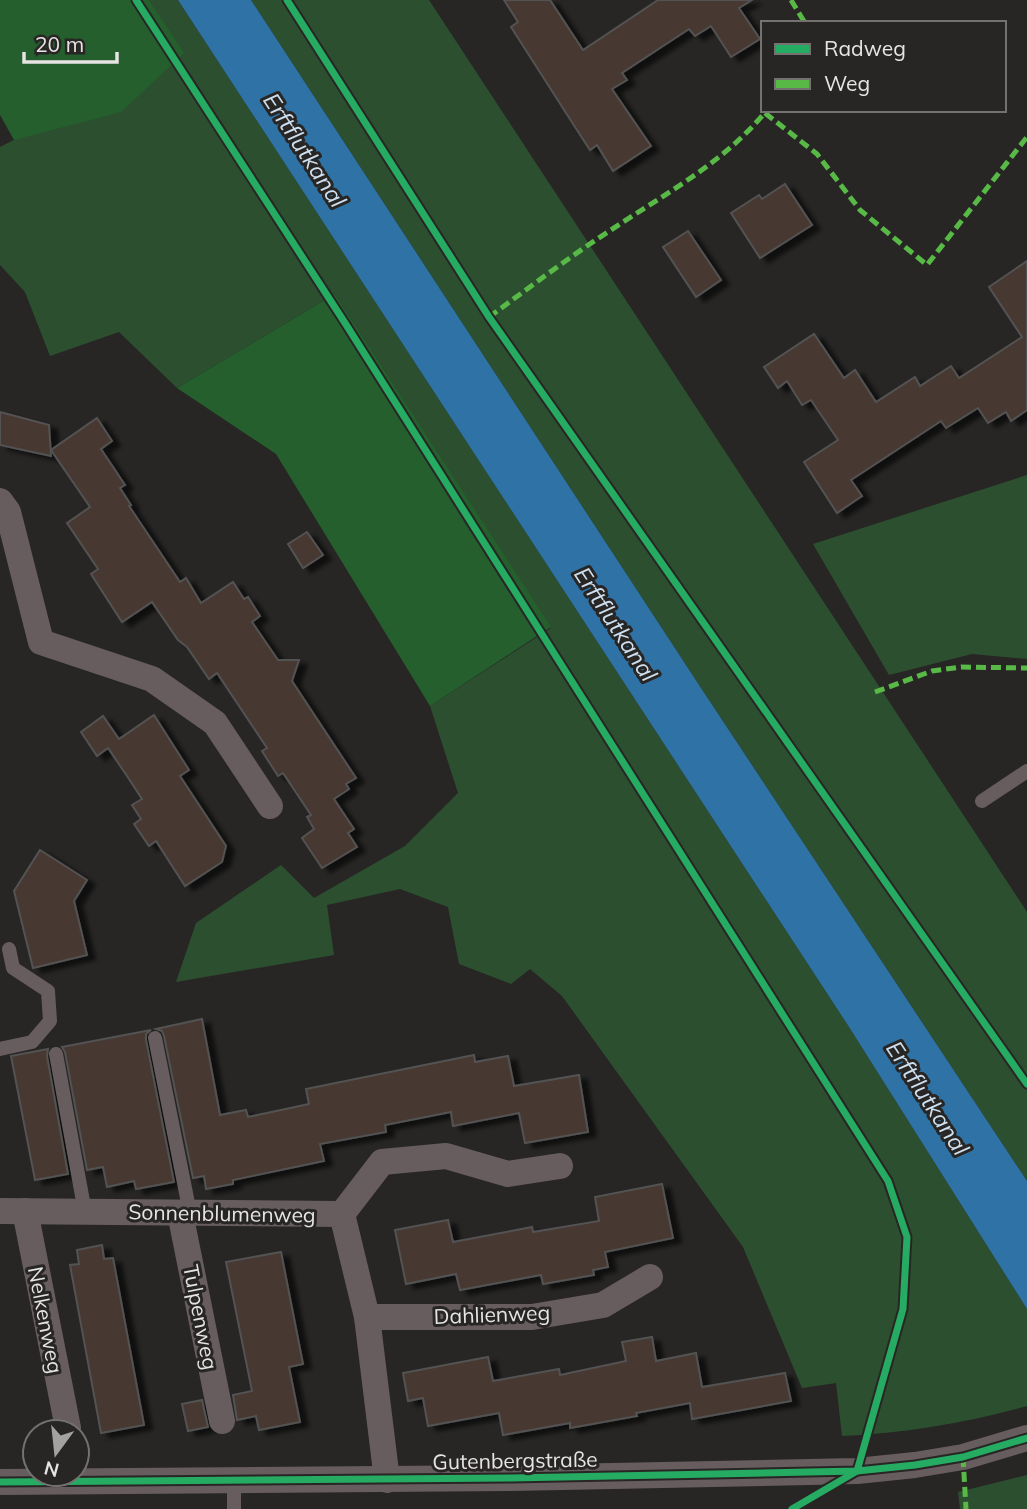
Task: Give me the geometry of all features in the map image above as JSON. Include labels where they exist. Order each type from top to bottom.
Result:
[{"type":"street","points":[[0,501],[8,512],[41,642],[152,679],[215,723],[271,806]]},
{"type":"street","points":[[342,1214],[382,1162],[446,1156],[508,1174],[560,1166]]},
{"type":"street","name":"Sonnenblumenweg","points":[[12,1211],[342,1214],[367,1317],[387,1480]]},
{"type":"street","name":"Nelkenweg","points":[[12,1211],[65,1418]]},
{"type":"street","name":"Tulpenweg","points":[[185,1213],[222,1421]]},
{"type":"street","name":"Dahlienweg","points":[[367,1317],[532,1317],[603,1305],[650,1277]]},
{"type":"street","name":"Gutenbergstraße","points":[[0,1482],[387,1480],[858,1471],[963,1457],[1027,1438]]},
{"type":"lane","points":[[982,801],[1027,771]]},
{"type":"lane","points":[[0,1049],[33,1042],[50,1021],[48,991],[13,968],[9,950]]},
{"type":"lane","points":[[155,1038],[185,1213]]},
{"type":"lane","points":[[56,1054],[85,1212]]},
{"type":"lane","points":[[234,1481],[234,1509]]},
{"type":"green space","points":[[0,0],[149,0],[184,53],[121,112],[14,140],[0,115]]},
{"type":"green space","points":[[149,0],[178,0],[849,1027],[1027,1309],[1027,1406],[935,1426],[842,1436],[836,1383],[802,1388],[743,1247],[562,996],[530,969],[511,984],[459,964],[448,907],[400,889],[327,905],[334,955],[176,982],[196,923],[281,865],[314,898],[405,846],[458,793],[430,706],[551,628],[335,294],[177,388],[119,332],[50,356],[25,292],[0,265],[0,147],[183,53]]},
{"type":"green space","points":[[251,0],[429,0],[1027,912],[1027,1181],[701,688]]},
{"type":"green space","points":[[335,294],[551,627],[430,706],[276,454],[177,388]]},
{"type":"green space","points":[[1027,475],[1027,659],[972,654],[889,675],[813,544]]},
{"type":"green space","points":[[1027,1475],[1027,1509],[960,1509],[958,1492]]},
{"type":"water","name":"Erftflutkanal","points":[[178,0],[251,0],[1027,1181],[1027,1309],[849,1027]]},
{"type":"building","points":[[504,0],[550,0],[583,50],[658,0],[752,0],[739,8],[760,39],[731,57],[711,26],[695,36],[689,29],[622,73],[627,80],[612,89],[651,146],[613,171],[597,145],[590,150],[511,27],[518,22]]},
{"type":"building","points":[[785,184],[812,225],[760,258],[731,213],[759,195],[762,199]]},
{"type":"building","points":[[688,231],[721,280],[696,297],[663,247]]},
{"type":"building","points":[[1027,261],[1027,410],[1011,421],[1006,412],[988,423],[978,408],[946,428],[941,421],[851,480],[862,496],[837,513],[804,462],[838,440],[811,400],[802,405],[787,381],[778,388],[764,367],[814,334],[844,378],[855,370],[876,402],[915,377],[920,386],[951,366],[959,378],[1022,337],[989,287]]},
{"type":"building","points":[[0,412],[49,425],[51,456],[0,445]]},
{"type":"building","points":[[97,418],[112,441],[101,449],[125,485],[120,488],[131,505],[129,506],[180,582],[186,578],[201,603],[233,582],[244,599],[248,597],[260,616],[252,622],[278,660],[299,660],[292,681],[356,778],[346,784],[349,789],[334,799],[354,829],[348,833],[357,847],[322,868],[302,838],[314,829],[307,817],[311,815],[283,773],[278,776],[262,751],[267,748],[217,673],[209,679],[152,602],[122,622],[91,574],[98,569],[67,523],[90,507],[51,450]]},
{"type":"building","points":[[307,532],[323,555],[303,568],[288,544]]},
{"type":"building","points":[[154,715],[189,770],[180,776],[226,846],[222,862],[185,886],[156,841],[149,846],[134,824],[141,819],[132,805],[142,799],[125,773],[108,748],[97,756],[81,732],[103,716],[119,739]]},
{"type":"building","points":[[40,850],[87,880],[74,901],[87,955],[33,968],[14,891]]},
{"type":"building","points":[[202,1019],[220,1115],[246,1110],[248,1117],[309,1104],[306,1089],[474,1055],[475,1062],[508,1056],[514,1086],[579,1075],[588,1132],[525,1143],[519,1113],[453,1126],[451,1112],[385,1125],[386,1132],[320,1144],[324,1161],[233,1180],[233,1184],[206,1189],[204,1176],[193,1178],[164,1036],[162,1031],[156,1029]]},
{"type":"building","points":[[151,1030],[146,1034],[146,1040],[174,1182],[136,1189],[134,1181],[107,1187],[103,1167],[87,1170],[62,1047]]},
{"type":"building","points":[[48,1049],[68,1174],[35,1180],[11,1056]]},
{"type":"building","points":[[662,1184],[673,1238],[605,1252],[608,1267],[593,1270],[594,1275],[543,1284],[541,1275],[460,1290],[456,1274],[406,1284],[395,1230],[448,1220],[453,1242],[532,1227],[533,1232],[599,1221],[595,1197]]},
{"type":"building","points":[[102,1245],[104,1259],[113,1258],[144,1425],[101,1433],[70,1265],[79,1264],[77,1250]]},
{"type":"building","points":[[281,1252],[303,1364],[289,1367],[300,1422],[259,1430],[256,1416],[237,1420],[233,1395],[252,1391],[226,1262]]},
{"type":"building","points":[[652,1337],[656,1361],[696,1353],[702,1387],[785,1373],[791,1401],[692,1419],[690,1403],[570,1428],[570,1423],[503,1435],[499,1413],[428,1426],[423,1398],[408,1401],[403,1373],[488,1357],[493,1381],[559,1369],[560,1375],[626,1361],[622,1342]]},
{"type":"building","points":[[202,1400],[208,1427],[188,1431],[182,1404]]},
{"type":"marked path","points":[[791,0],[804,21]]},
{"type":"marked path","points":[[489,317],[580,251],[713,162],[765,112]]},
{"type":"marked path","points":[[765,113],[817,154],[860,210],[927,265],[1027,137]]},
{"type":"marked path","points":[[875,692],[932,671],[961,667],[1027,668]]},
{"type":"marked path","points":[[963,1457],[966,1509]]},
{"type":"cycle path","points":[[136,0],[345,323],[888,1181],[907,1237],[903,1309],[857,1471],[792,1509]]},
{"type":"cycle path","points":[[287,0],[489,317],[1027,1084]]},
{"type":"cycle path","points":[[0,1482],[511,1478],[857,1471],[963,1457],[1027,1438]]}]
